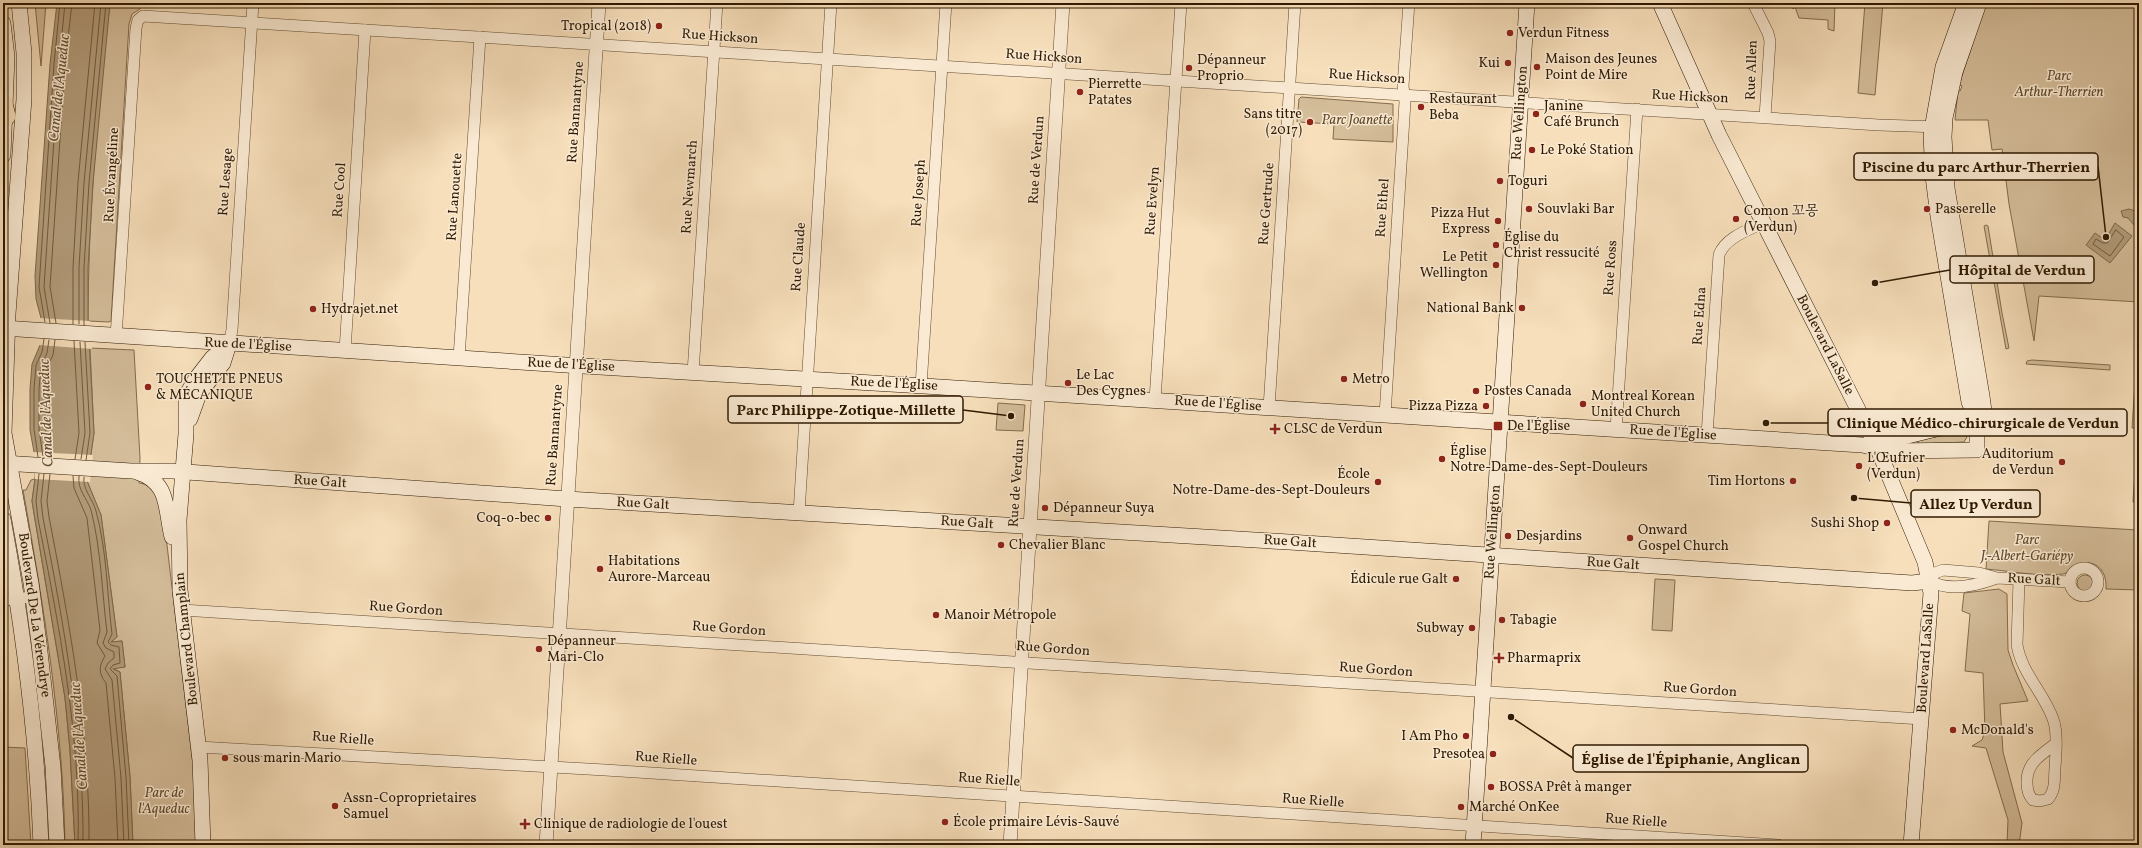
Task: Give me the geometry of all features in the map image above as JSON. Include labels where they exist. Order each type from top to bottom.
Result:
[{"type":"main road","name":"Boulevard De La Vérendrye","points":[[19,3],[24,53],[24,99],[5,328],[4,423],[6,463],[33,596],[48,719],[57,845]]},
{"type":"main road","name":"Rue Wellington","points":[[1473,845],[1527,3]]},
{"type":"main road","name":"Boulevard LaSalle","points":[[1660,3],[1708,114],[1877,447],[1926,562],[1930,581],[1922,720],[1911,845]]},
{"type":"main road","points":[[1966,3],[1943,67],[1938,127],[1939,167],[1947,188],[1964,327],[1972,373],[1984,411],[1977,419]]},
{"type":"main road","points":[[1938,127],[1979,3]]},
{"type":"main road","points":[[3,23],[7,57],[3,155]]},
{"type":"main road","name":"Rue de l'Église","points":[[5,328],[116,337],[576,366],[1155,400],[1707,435],[1877,447],[1890,451],[1977,450],[1977,419],[1887,441],[1877,447]]},
{"type":"main road","name":"Boulevard Champlain","points":[[204,845],[203,796],[199,747],[182,610],[178,561],[178,520],[186,434],[199,394],[223,363],[229,344]]},
{"type":"main road","name":"Rue Galt","points":[[6,463],[33,466],[131,471],[145,470],[183,472],[567,499],[1912,583],[1930,581]]},
{"type":"main road","points":[[131,471],[151,478],[163,491],[178,561]]},
{"type":"main road","name":"Boulevard De La Vérendrye","points":[[3,519],[10,600],[34,737],[40,845]]},
{"type":"street","name":"Rue Lesage","points":[[229,344],[232,323],[252,3]]},
{"type":"street","name":"Rue Bannantyne","points":[[546,845],[599,3]]},
{"type":"street","name":"Rue Newmarch","points":[[693,373],[717,3]]},
{"type":"street","name":"Rue Claude","points":[[798,513],[831,3]]},
{"type":"street","name":"Rue Joseph","points":[[921,386],[946,3]]},
{"type":"street","name":"Rue de Verdun","points":[[1010,845],[1063,3]]},
{"type":"street","name":"Rue Evelyn","points":[[1155,400],[1180,3]]},
{"type":"street","name":"Rue Gertrude","points":[[1269,408],[1295,3]]},
{"type":"street","name":"Rue Ethel","points":[[1385,415],[1409,3]]},
{"type":"street","name":"Rue Allen","points":[[1753,3],[1768,32],[1770,41],[1765,117]]},
{"type":"street","name":"Rue Hickson","points":[[141,16],[1708,114],[1938,127]]},
{"type":"street","name":"Rue Évangéline","points":[[116,337],[136,28],[138,20],[141,16]]},
{"type":"street","name":"Rue Cool","points":[[345,351],[365,30]]},
{"type":"street","name":"Rue Lanouette","points":[[459,358],[480,37]]},
{"type":"street","name":"Rue Ross","points":[[1616,430],[1637,109]]},
{"type":"street","name":"Rue Edna","points":[[1707,435],[1719,256],[1722,247],[1728,242],[1763,223]]},
{"type":"street","name":"Rue Galt","points":[[1998,578],[1971,584],[1945,586],[1930,581],[1935,573],[1943,570],[1979,573],[1998,578],[2019,580],[2070,582]]},
{"type":"street","points":[[2019,580],[2017,646],[2019,655],[2030,679],[2054,719],[2055,744],[2054,789],[2048,799],[2033,800],[2028,791],[2028,770],[2037,758],[2055,744]]},
{"type":"street","points":[[10,600],[33,596]]},
{"type":"street","name":"Rue Gordon","points":[[182,610],[1483,691],[1922,720]]},
{"type":"street","name":"Rue Rielle","points":[[199,747],[551,767],[1778,845]]},
{"type":"green space","points":[[35,3],[46,3],[41,66]]},
{"type":"green space","points":[[110,3],[141,3],[140,9],[132,14],[129,24],[111,321],[109,322],[88,321],[88,281],[94,162]]},
{"type":"green space","points":[[1790,3],[1835,3],[1834,31],[1828,29],[1828,20],[1799,18],[1795,7],[1793,9]]},
{"type":"green space","points":[[1865,3],[1883,3],[1875,95],[1858,93]]},
{"type":"green space","name":"Parc Arthur-Therrien","points":[[1986,3],[2139,3],[2139,302],[2039,296],[2034,341],[2009,204],[2002,149],[1992,150],[1988,120],[1955,120],[1958,90],[1960,91],[1962,86],[1959,85]]},
{"type":"green space","name":"Parc Joanette","points":[[1301,97],[1393,104],[1393,142],[1333,139],[1334,124],[1297,122],[1299,99]]},
{"type":"green space","points":[[1984,226],[1988,226],[2009,348],[2006,349]]},
{"type":"green space","name":"Parc de l'Aqueduc","points":[[90,348],[134,350],[140,458],[139,483],[149,486],[155,492],[163,511],[194,774],[196,845],[133,845],[130,777],[120,672],[113,668],[125,667],[122,641],[111,642],[117,637],[101,515],[87,481],[94,433]]},
{"type":"green space","points":[[2032,360],[2110,365],[2110,370],[2026,364],[2027,361]]},
{"type":"green space","points":[[2135,383],[2139,383],[2139,428],[2132,428]]},
{"type":"green space","points":[[998,403],[1025,405],[1023,431],[996,430]]},
{"type":"green space","points":[[1962,432],[1967,437],[1964,442],[1920,444],[1917,442],[1918,440]]},
{"type":"green space","points":[[2135,470],[2139,471],[2139,502],[2133,502]]},
{"type":"green space","points":[[35,479],[32,501],[65,698],[70,750],[75,845],[65,845],[61,756],[51,667],[23,490],[26,490],[31,480]]},
{"type":"green space","name":"Parc J.-Albert-Gariépy","points":[[1989,521],[2137,530],[2139,523],[2139,590],[2106,589],[2106,580],[2103,572],[2098,566],[2090,563],[2082,563],[2066,573],[2054,575],[1986,569]]},
{"type":"green space","points":[[2085,575],[2091,577],[2093,583],[2091,589],[2085,591],[2079,589],[2077,583],[2079,577]]},
{"type":"green space","points":[[1655,579],[1675,580],[1672,631],[1652,630]]},
{"type":"green space","points":[[1999,589],[2007,594],[2008,650],[2028,701],[2000,704],[2003,752],[2022,823],[2019,845],[2007,845],[2008,820],[1986,748],[1972,746],[1982,740],[1985,731],[1983,673],[1965,671],[1970,614],[1962,611],[1964,593]]},
{"type":"green space","points":[[3,747],[25,748],[31,845],[3,845]]},
{"type":"water","name":"Canal de l'Aqueduc","points":[[57,3],[110,3],[93,183],[88,268],[88,321],[94,433],[87,481],[101,515],[117,637],[111,642],[122,641],[125,667],[113,669],[120,672],[130,777],[133,845],[75,845],[70,750],[65,698],[32,501],[35,479],[34,452],[30,430],[30,389],[32,364],[40,345],[41,318],[36,299],[35,276],[50,64]]},
{"type":"water","points":[[2129,209],[2135,211],[2139,216],[2138,225],[2134,225],[2128,218],[2123,217],[2121,211]]},
{"type":"water","points":[[2115,223],[2132,236],[2110,263],[2086,245],[2095,233],[2105,240]]},
{"type":"pier","points":[[39,318],[90,321],[92,349],[38,345]]},
{"type":"pier","points":[[32,452],[93,455],[90,482],[35,479]]},
{"type":"place","name":"Tropical (2018)","points":[[659,26]]},
{"type":"place","name":"Verdun Fitness","points":[[1510,33]]},
{"type":"place","name":"Kui","points":[[1508,63]]},
{"type":"place","name":"Maison des Jeunes Point de Mire","points":[[1537,67]]},
{"type":"place","name":"Dépanneur Proprio","points":[[1189,68]]},
{"type":"place","name":"Pierrette Patates","points":[[1080,92]]},
{"type":"place","name":"Restaurant Beba","points":[[1421,107]]},
{"type":"place","name":"Janine Café Brunch","points":[[1536,114]]},
{"type":"place","name":"Sans titre (2017)","points":[[1310,122]]},
{"type":"place","name":"Le Poké Station","points":[[1532,150]]},
{"type":"place","name":"Toguri","points":[[1500,181]]},
{"type":"place","name":"Souvlaki Bar","points":[[1529,209]]},
{"type":"place","name":"Passerelle","points":[[1927,209]]},
{"type":"place","name":"Comon 꼬몽 (Verdun)","points":[[1736,219]]},
{"type":"place","name":"Pizza Hut Express","points":[[1498,221]]},
{"type":"place","name":"Piscine du parc Arthur-Therrien","points":[[2106,237]]},
{"type":"place","name":"Église du Christ ressucité","points":[[1496,245]]},
{"type":"place","name":"Le Petit Wellington","points":[[1496,265]]},
{"type":"place","name":"Hôpital de Verdun","points":[[1875,283]]},
{"type":"place","name":"National Bank","points":[[1522,308]]},
{"type":"place","name":"Hydrajet.net","points":[[313,309]]},
{"type":"place","name":"Metro","points":[[1344,379]]},
{"type":"place","name":"Le Lac Des Cygnes","points":[[1068,383]]},
{"type":"place","name":"TOUCHETTE PNEUS & MÉCANIQUE","points":[[148,387]]},
{"type":"place","name":"Postes Canada","points":[[1476,391]]},
{"type":"place","name":"Montreal Korean United Church","points":[[1583,404]]},
{"type":"place","name":"Pizza Pizza","points":[[1486,406]]},
{"type":"place","name":"Parc Philippe-Zotique-Millette","points":[[1011,416]]},
{"type":"place","name":"Clinique Médico-chirurgicale de Verdun","points":[[1766,423]]},
{"type":"place","name":"De l'Église","points":[[1498,426]]},
{"type":"place","name":"CLSC de Verdun","points":[[1275,429]]},
{"type":"place","name":"Église Notre-Dame-des-Sept-Douleurs","points":[[1442,459]]},
{"type":"place","name":"Auditorium de Verdun","points":[[2062,462]]},
{"type":"place","name":"L'Œufrier (Verdun)","points":[[1859,466]]},
{"type":"place","name":"Tim Hortons","points":[[1793,481]]},
{"type":"place","name":"École Notre-Dame-des-Sept-Douleurs","points":[[1378,482]]},
{"type":"place","name":"Allez Up Verdun","points":[[1854,498]]},
{"type":"place","name":"Dépanneur Suya","points":[[1045,508]]},
{"type":"place","name":"Coq-o-bec","points":[[548,518]]},
{"type":"place","name":"Sushi Shop","points":[[1887,523]]},
{"type":"place","name":"Desjardins","points":[[1508,536]]},
{"type":"place","name":"Onward Gospel Church","points":[[1630,538]]},
{"type":"place","name":"Chevalier Blanc","points":[[1001,545]]},
{"type":"place","name":"Habitations Aurore-Marceau","points":[[600,569]]},
{"type":"place","name":"Édicule rue Galt","points":[[1456,579]]},
{"type":"place","name":"Manoir Métropole","points":[[936,615]]},
{"type":"place","name":"Tabagie","points":[[1502,620]]},
{"type":"place","name":"Subway","points":[[1472,628]]},
{"type":"place","name":"Dépanneur Mari-Clo","points":[[539,649]]},
{"type":"place","name":"Pharmaprix","points":[[1499,658]]},
{"type":"place","name":"Église de l'Épiphanie, Anglican","points":[[1511,717]]},
{"type":"place","name":"McDonald's","points":[[1953,730]]},
{"type":"place","name":"I Am Pho","points":[[1466,736]]},
{"type":"place","name":"Presotea","points":[[1493,754]]},
{"type":"place","name":"sous marin Mario","points":[[225,758]]},
{"type":"place","name":"BOSSA Prêt à manger","points":[[1491,787]]},
{"type":"place","name":"Assn-Coproprietaires Samuel","points":[[335,806]]},
{"type":"place","name":"Marché OnKee","points":[[1461,807]]},
{"type":"place","name":"École primaire Lévis-Sauvé","points":[[945,822]]},
{"type":"place","name":"Clinique de radiologie de l'ouest","points":[[525,824]]}]
